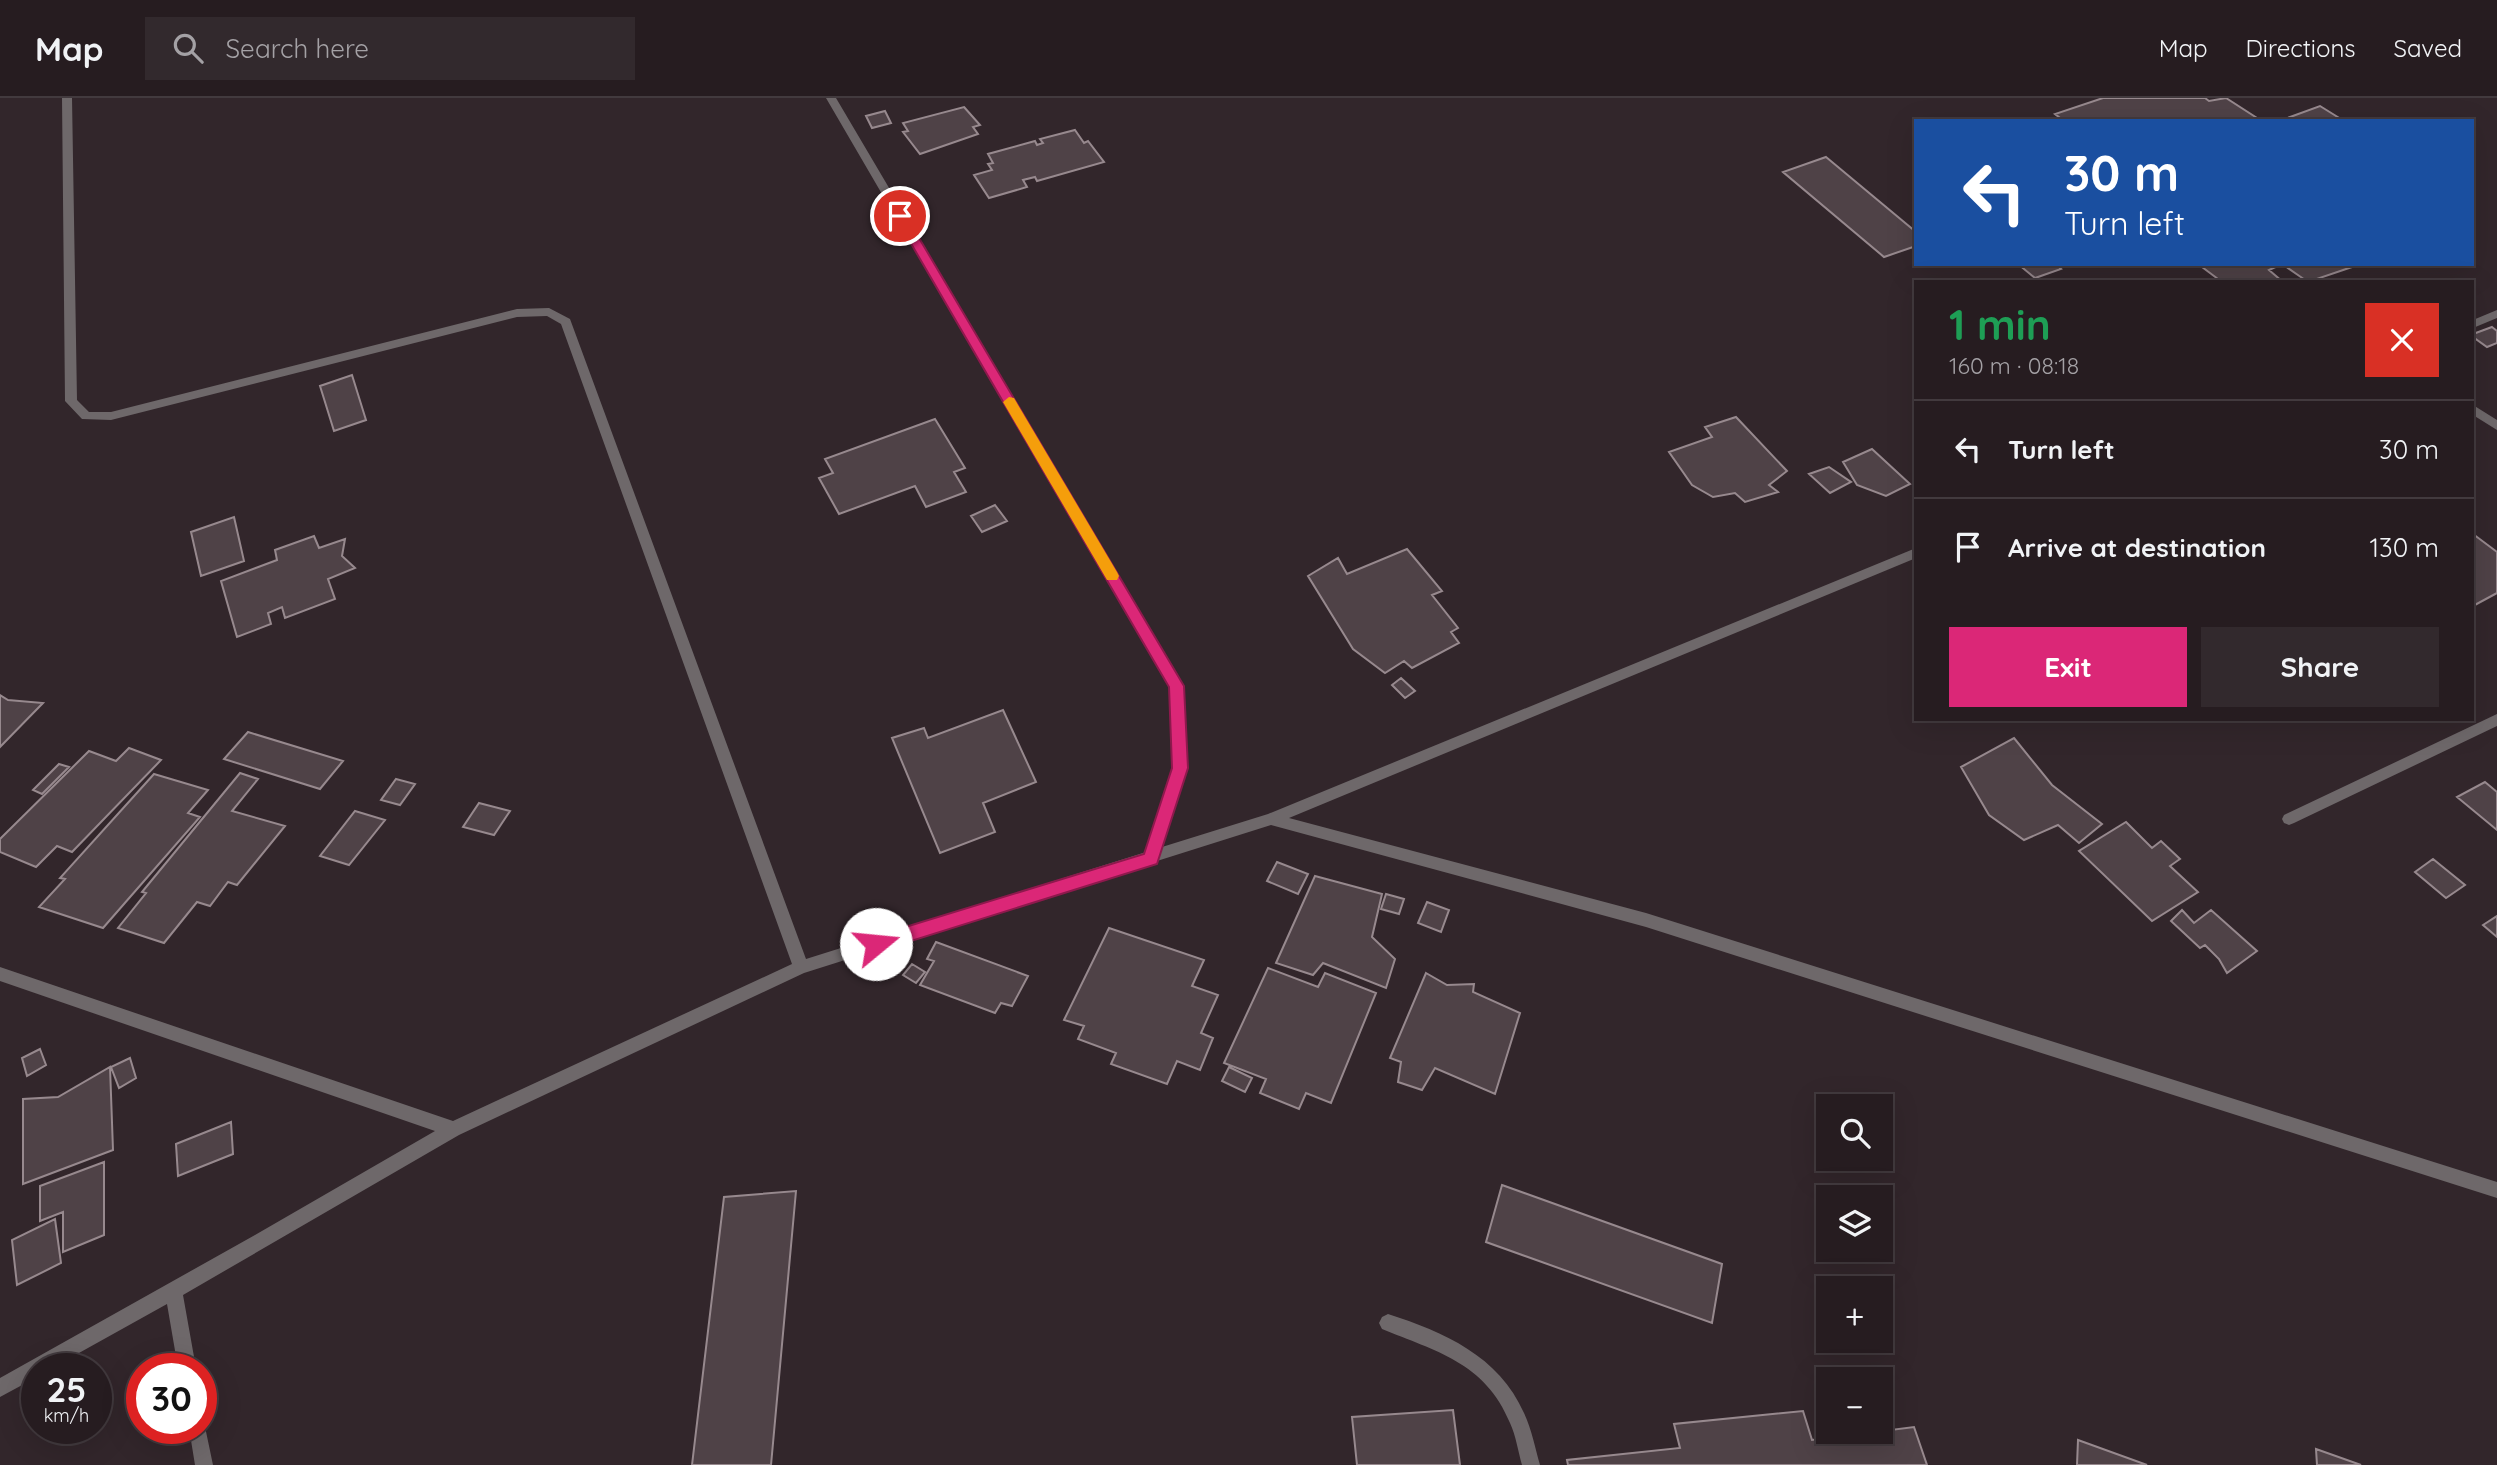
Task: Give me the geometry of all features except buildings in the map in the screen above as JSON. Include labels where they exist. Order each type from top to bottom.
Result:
[{"type":"street","points":[[67,98],[71,401],[86,416],[111,416],[517,313],[549,312],[566,322],[801,967]]},
{"type":"street","points":[[831,98],[1177,686],[1180,768],[1151,859]]},
{"type":"street","points":[[2474,324],[2497,314]]},
{"type":"street","points":[[2474,410],[2497,426]]},
{"type":"street","points":[[0,1388],[453,1129],[801,967],[1151,859],[1271,819],[1914,554]]},
{"type":"street","points":[[2289,819],[2497,720]]},
{"type":"street","points":[[1271,819],[1646,920],[2497,1190]]},
{"type":"street","points":[[0,974],[453,1129]]},
{"type":"street","points":[[173,1290],[184,1353]]},
{"type":"street","points":[[1388,1323],[1436,1338],[1484,1369],[1516,1414],[1531,1465]]},
{"type":"street","points":[[201,1444],[204,1465]]},
{"type":"slow traffic","points":[[1009,402],[1112,576]]},
{"type":"route","points":[[876,944],[1151,859],[1180,768],[1177,686],[900,216]]}]
